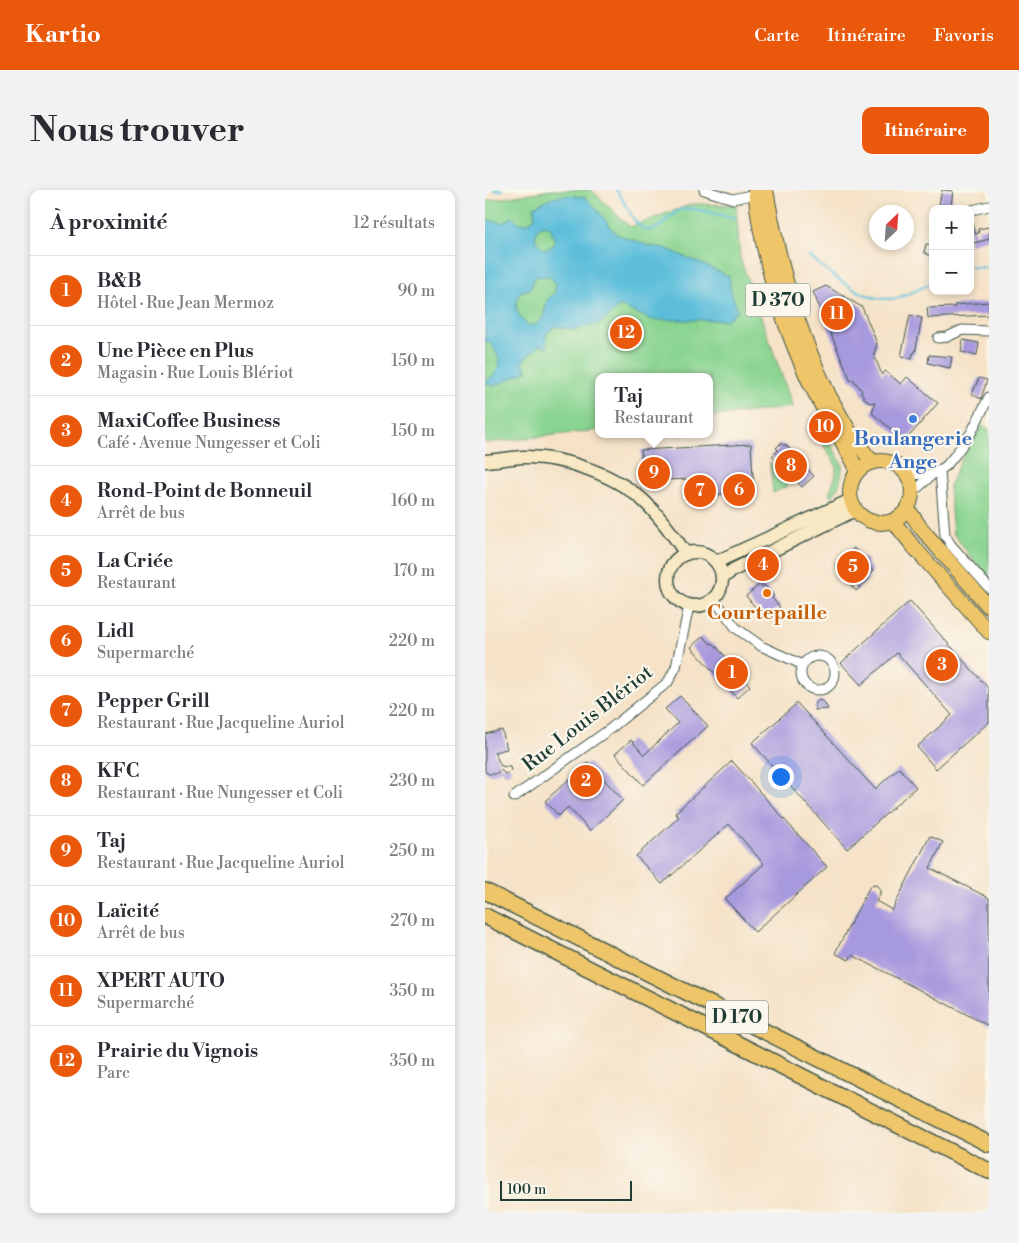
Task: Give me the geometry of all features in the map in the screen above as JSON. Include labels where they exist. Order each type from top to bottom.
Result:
[{"type":"highway","name":"D 170","points":[[485,891],[989,1144]]},
{"type":"highway","name":"D 170","points":[[485,916],[989,1171]]},
{"type":"main road","name":"D 370","points":[[759,191],[791,301],[819,373],[848,430],[860,448],[873,462]]},
{"type":"main road","name":"D 370","points":[[759,191],[764,246],[784,317],[809,381],[855,466],[856,473]]},
{"type":"main road","points":[[873,462],[889,462],[899,466],[906,474],[912,486],[913,493],[908,509],[893,521],[883,524],[863,518],[853,505],[850,491],[851,482],[856,473],[862,467],[873,462]]},
{"type":"main road","points":[[908,509],[920,527],[989,607]]},
{"type":"main road","points":[[893,521],[989,632]]},
{"type":"street","points":[[704,190],[733,200],[759,191]]},
{"type":"street","points":[[974,210],[989,206]]},
{"type":"street","points":[[938,338],[947,337],[962,330],[989,331]]},
{"type":"street","points":[[913,493],[955,456],[971,433],[989,397]]},
{"type":"street","points":[[485,461],[524,457],[561,461],[610,477],[645,502],[675,536],[686,554]]},
{"type":"street","points":[[906,474],[936,473]]},
{"type":"street","points":[[936,473],[945,535],[951,545],[989,588]]},
{"type":"street","points":[[716,562],[853,505]]},
{"type":"street","points":[[722,578],[733,570],[853,505]]},
{"type":"street","points":[[695,552],[704,554],[716,562],[722,578],[719,592],[714,599],[699,606],[689,606],[675,597],[668,582],[672,566],[678,558],[695,552]]},
{"type":"street","points":[[714,599],[736,628],[761,646],[803,665]]},
{"type":"street","name":"Rue Louis Blériot","points":[[514,797],[610,729],[668,682],[676,667],[689,606]]},
{"type":"green space","points":[[552,190],[591,190],[630,227],[692,204],[736,205],[740,258],[793,407],[713,417],[713,373],[595,373],[595,430],[485,443],[485,201]]},
{"type":"green space","points":[[819,423],[842,464],[840,481],[837,490],[832,496],[829,494],[836,475],[836,465],[814,430]]},
{"type":"green space","points":[[982,426],[989,429],[989,581],[953,533],[949,486],[961,460]]},
{"type":"green space","points":[[770,462],[788,486],[773,493]]},
{"type":"water","points":[[566,195],[585,197],[616,234],[649,246],[665,248],[729,276],[731,292],[738,311],[726,320],[652,320],[620,306],[601,323],[572,330],[555,326],[546,334],[547,348],[540,345],[522,362],[527,371],[494,386],[485,383],[496,373],[499,359],[489,341],[485,342],[485,219],[503,223],[512,217],[519,223],[527,224],[535,217],[534,207],[548,199]],"holes":[[[544,225],[551,228],[555,244],[545,250],[535,240],[537,229]],[[548,276],[556,283],[555,292],[547,300],[543,318],[536,325],[527,325],[518,313],[516,306],[520,292],[530,289],[535,277]]]},
{"type":"building","points":[[942,190],[953,191],[951,205],[939,204]]},
{"type":"building","points":[[989,227],[989,239],[974,243],[974,228],[975,234],[979,233],[978,229]]},
{"type":"building","points":[[926,244],[929,244],[929,255],[924,252]]},
{"type":"building","points":[[826,286],[862,307],[877,343],[874,355],[882,375],[885,371],[901,384],[907,377],[938,403],[905,441],[872,413],[875,402],[870,403],[863,397],[862,391],[853,379],[851,381],[813,292]]},
{"type":"building","points":[[989,302],[989,315],[928,318],[927,308],[955,307],[954,305]]},
{"type":"building","points":[[910,315],[922,318],[912,359],[901,356]]},
{"type":"building","points":[[963,340],[979,343],[977,355],[961,352]]},
{"type":"building","points":[[929,355],[952,357],[950,368],[928,363]]},
{"type":"building","points":[[979,378],[987,380],[981,399],[972,394]]},
{"type":"building","points":[[781,443],[784,446],[785,444],[814,476],[802,487],[772,456],[778,450],[776,448]]},
{"type":"building","points":[[751,444],[754,492],[690,496],[689,479],[666,480],[666,476],[649,477],[642,472],[641,450]]},
{"type":"building","points":[[854,548],[863,558],[867,558],[867,564],[873,571],[867,577],[869,579],[856,591],[835,565]]},
{"type":"building","points":[[760,584],[762,587],[764,585],[774,596],[772,598],[780,607],[765,619],[746,596]]},
{"type":"building","points":[[910,601],[989,689],[989,722],[936,769],[917,747],[952,715],[897,653],[861,685],[841,663]]},
{"type":"building","points":[[703,636],[711,644],[713,643],[750,686],[737,698],[691,647]]},
{"type":"building","points":[[680,696],[708,726],[643,785],[615,754],[631,740],[644,755],[678,723],[665,709]]},
{"type":"building","points":[[819,700],[824,702],[828,709],[815,710],[815,704]]},
{"type":"building","points":[[797,703],[875,789],[899,768],[916,787],[847,849],[752,743]]},
{"type":"building","points":[[502,730],[507,749],[494,752],[501,766],[510,767],[511,771],[508,774],[501,770],[495,774],[489,774],[485,772],[485,734]]},
{"type":"building","points":[[732,761],[827,867],[755,932],[725,899],[764,864],[729,824],[662,884],[636,856],[679,817],[675,813]]},
{"type":"building","points":[[588,762],[623,800],[590,831],[568,807],[559,816],[545,801]]},
{"type":"building","points":[[930,836],[943,842],[930,868],[989,898],[989,1026],[852,955],[849,960],[835,953],[870,886],[876,885],[880,889],[880,894],[876,901],[892,910]]},
{"type":"waterway","points":[[494,190],[502,190]]},
{"type":"waterway","points":[[616,190],[635,221],[643,228],[649,230],[659,227],[672,215],[687,208],[735,218]]},
{"type":"waterway","points":[[809,256],[850,287],[873,297],[897,298],[929,284]]},
{"type":"waterway","points":[[974,267],[989,268]]},
{"type":"place","name":"XPERT AUTO","points":[[837,314]]},
{"type":"place","name":"Prairie du Vignois","points":[[626,333]]},
{"type":"place","name":"Boulangerie Ange","points":[[913,419]]},
{"type":"place","name":"Laïcité","points":[[825,427]]},
{"type":"place","name":"KFC","points":[[791,466]]},
{"type":"place","name":"Taj","points":[[654,473]]},
{"type":"place","name":"Lidl","points":[[739,490]]},
{"type":"place","name":"Pepper Grill","points":[[700,491]]},
{"type":"place","name":"Rond-Point de Bonneuil","points":[[763,565]]},
{"type":"place","name":"La Criée","points":[[853,567]]},
{"type":"place","name":"Courtepaille","points":[[767,593]]},
{"type":"place","name":"MaxiCoffee Business","points":[[942,665]]},
{"type":"place","name":"B&B","points":[[732,673]]},
{"type":"place","name":"Une Pièce en Plus","points":[[586,781]]}]
